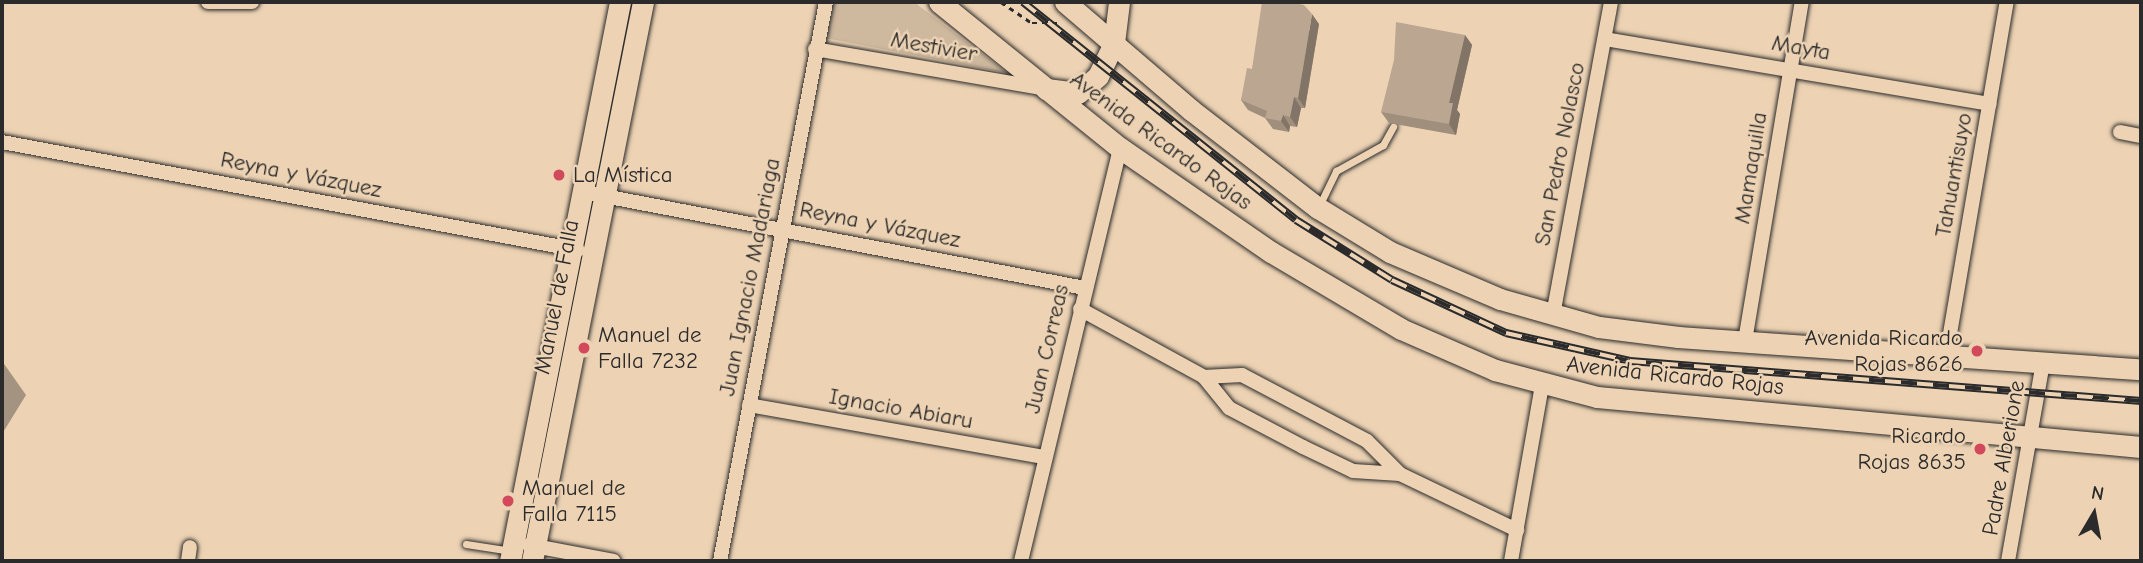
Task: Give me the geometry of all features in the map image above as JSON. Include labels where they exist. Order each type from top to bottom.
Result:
[{"type":"main road","name":"Manuel de Falla","points":[[534,554],[582,251],[583,192],[620,2]]},
{"type":"main road","name":"Manuel de Falla","points":[[512,551],[582,251],[605,196],[643,2]]},
{"type":"main road","name":"Avenida Ricardo Rojas","points":[[939,2],[1120,148],[1359,306],[1450,353],[1542,386],[1643,402],[2141,447]]},
{"type":"main road","name":"Avenida Ricardo Rojas","points":[[1065,2],[1209,125],[1318,208],[1417,265],[1553,316],[1648,334],[2141,369]]},
{"type":"main road","points":[[1044,89],[1071,94],[1084,90],[1104,67],[1114,43],[1119,2]]},
{"type":"street","points":[[208,2],[252,2]]},
{"type":"street","name":"Juan Ignacio Madariaga","points":[[720,561],[826,2]]},
{"type":"street","name":"San Pedro Nolasco","points":[[1553,316],[1611,2]]},
{"type":"street","name":"Mamaquilla","points":[[1745,341],[1802,2]]},
{"type":"street","name":"Tahuantisuyo","points":[[1946,357],[2007,2]]},
{"type":"street","name":"Mayta","points":[[1605,38],[1990,104]]},
{"type":"street","name":"Mestivier","points":[[815,49],[1044,89]]},
{"type":"street","points":[[2120,132],[2141,136]]},
{"type":"street","name":"Reyna y Vázquez","points":[[2,142],[582,251]]},
{"type":"street","name":"Juan Correas","points":[[1021,561],[1120,148]]},
{"type":"street","name":"Reyna y Vázquez","points":[[583,192],[1085,288]]},
{"type":"street","points":[[1080,309],[1204,377],[1229,408],[1303,447],[1353,471],[1400,474]]},
{"type":"street","name":"Padre Alberione","points":[[2008,561],[2043,363]]},
{"type":"street","points":[[1204,377],[1242,375],[1367,441],[1400,474],[1517,530]]},
{"type":"street","points":[[1511,561],[1542,386]]},
{"type":"street","name":"Ignacio Abiaru","points":[[749,405],[1045,457]]},
{"type":"street","points":[[512,551],[614,561]]},
{"type":"lane","points":[[1318,208],[1336,171],[1383,145],[1393,127]]},
{"type":"lane","points":[[466,544],[512,551]]},
{"type":"path","points":[[1001,2],[1032,23],[1060,23],[1070,30]]},
{"type":"shaded area","points":[[833,2],[914,2],[1007,73],[825,38]]},
{"type":"shaded area","points":[[2,361],[26,395],[2,434]]},
{"type":"building","points":[[1262,2],[1304,5],[1312,14],[1298,98],[1294,97],[1290,117],[1283,115],[1281,121],[1265,118],[1267,111],[1241,100],[1247,68],[1252,69]]},
{"type":"building","points":[[1396,22],[1465,35],[1449,103],[1453,103],[1449,124],[1381,112],[1394,60]]},
{"type":"railway","points":[[1023,2],[1296,220],[1392,280],[1506,333],[1630,361],[2141,401]]},
{"type":"place","name":"La Mística","points":[[559,175]]},
{"type":"place","name":"Manuel de Falla 7232","points":[[584,348]]},
{"type":"place","name":"Avenida Ricardo Rojas 8626","points":[[1977,351]]},
{"type":"place","name":"Ricardo Rojas 8635","points":[[1980,449]]},
{"type":"place","name":"Manuel de Falla 7115","points":[[508,501]]}]
